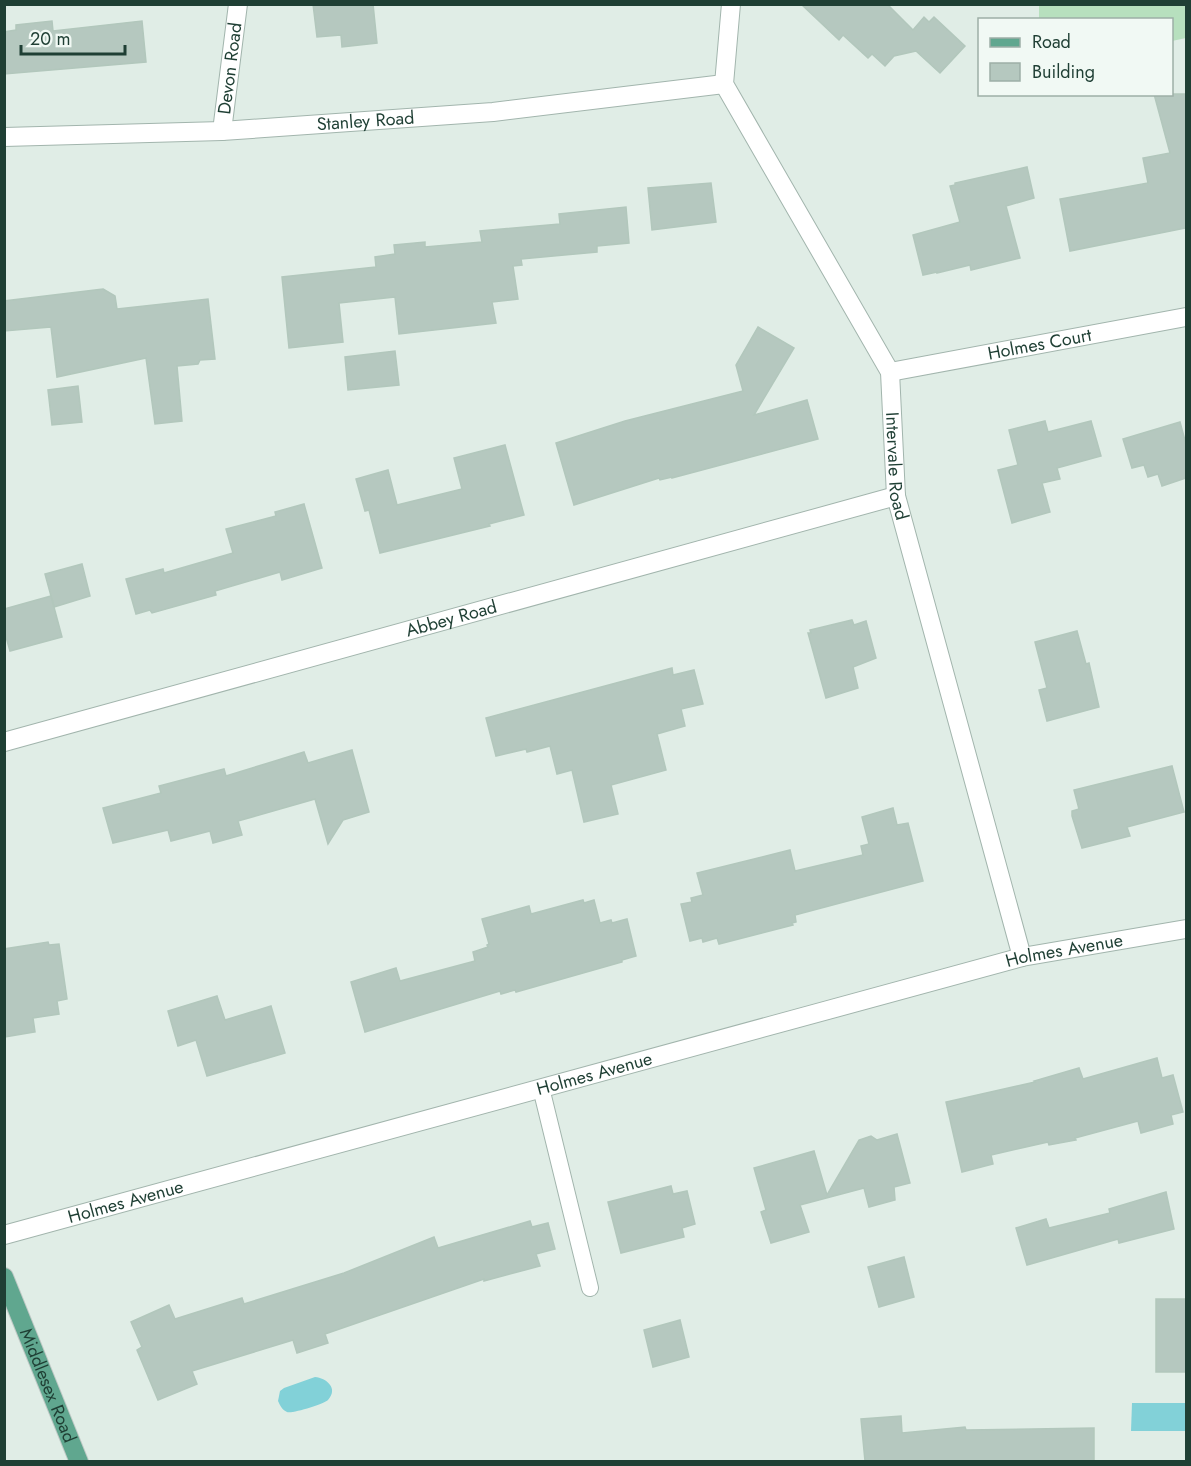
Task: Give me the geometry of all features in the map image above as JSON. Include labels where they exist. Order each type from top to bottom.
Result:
[{"type":"main road","name":"Middlesex Road","points":[[4,1277],[79,1461]]},
{"type":"street","name":"Devon Road","points":[[222,131],[238,4]]},
{"type":"street","points":[[724,84],[731,4]]},
{"type":"street","name":"Stanley Road","points":[[4,137],[222,131],[493,112],[724,84]]},
{"type":"street","name":"Intervale Road","points":[[724,84],[890,372],[897,496],[1022,957]]},
{"type":"street","name":"Holmes Court","points":[[890,372],[1186,317]]},
{"type":"street","name":"Abbey Road","points":[[4,742],[897,496]]},
{"type":"street","name":"Holmes Avenue","points":[[4,1235],[1022,957],[1186,929]]},
{"type":"lane","points":[[541,1088],[590,1288]]},
{"type":"green space","points":[[1039,5],[1186,5],[1186,38],[1173,41],[1173,18],[1039,18]]},
{"type":"water","points":[[315,1377],[330,1384],[332,1391],[328,1400],[295,1412],[287,1412],[281,1407],[278,1401],[280,1391]]},
{"type":"water","points":[[1132,1403],[1186,1403],[1186,1431],[1131,1431]]},
{"type":"building","points":[[313,4],[373,4],[377,43],[342,47],[341,35],[317,37]]},
{"type":"building","points":[[801,4],[887,4],[913,30],[924,17],[929,22],[934,17],[965,46],[940,73],[916,51],[894,56],[885,66],[872,54],[868,58],[843,35],[839,40]]},
{"type":"building","points":[[52,21],[53,31],[142,21],[146,62],[4,74],[4,32],[16,30],[16,25]]},
{"type":"building","points":[[1186,94],[1186,228],[1070,251],[1060,199],[1148,183],[1143,158],[1170,153],[1155,96]]},
{"type":"building","points":[[1027,167],[1034,198],[1006,206],[1020,258],[971,270],[970,265],[923,275],[913,235],[960,222],[950,186]]},
{"type":"building","points":[[711,183],[716,222],[652,230],[648,188]]},
{"type":"building","points":[[626,207],[629,243],[597,246],[597,252],[521,259],[522,265],[513,266],[518,299],[492,302],[496,323],[399,334],[395,297],[339,303],[343,342],[289,348],[282,277],[376,267],[375,257],[395,254],[394,245],[425,242],[425,247],[482,242],[480,231],[560,224],[559,214]]},
{"type":"building","points":[[103,289],[115,296],[117,309],[208,299],[215,359],[200,360],[198,364],[177,366],[182,421],[155,424],[146,358],[57,377],[51,327],[4,331],[4,301]]},
{"type":"building","points":[[758,327],[794,348],[754,415],[807,400],[818,439],[672,478],[660,480],[659,478],[574,505],[556,443],[625,421],[743,391],[736,365]]},
{"type":"building","points":[[395,351],[399,385],[348,390],[345,357]]},
{"type":"building","points":[[78,386],[82,422],[52,425],[48,390]]},
{"type":"building","points":[[1045,421],[1048,432],[1091,421],[1101,456],[1057,468],[1060,479],[1042,483],[1050,512],[1012,523],[998,470],[1018,465],[1009,430]]},
{"type":"building","points":[[1180,422],[1186,444],[1186,478],[1162,486],[1158,474],[1148,477],[1144,465],[1132,468],[1123,439]]},
{"type":"building","points":[[505,445],[524,515],[489,524],[490,526],[380,553],[369,510],[365,511],[356,479],[388,470],[397,505],[462,489],[454,458]]},
{"type":"building","points":[[304,504],[322,568],[282,580],[280,572],[215,591],[216,595],[152,613],[150,610],[136,614],[126,579],[163,569],[164,573],[233,553],[226,529],[276,516],[275,512]]},
{"type":"building","points":[[82,564],[90,596],[54,607],[45,574]]},
{"type":"building","points":[[51,596],[62,637],[10,651],[4,630],[4,609]]},
{"type":"building","points":[[852,620],[854,625],[866,621],[876,658],[853,667],[858,688],[826,698],[808,633],[811,633],[810,630]]},
{"type":"building","points":[[1077,631],[1086,664],[1089,663],[1099,707],[1047,721],[1039,690],[1047,688],[1035,642]]},
{"type":"building","points":[[672,668],[673,675],[694,670],[703,704],[681,709],[685,726],[657,734],[666,770],[611,785],[618,814],[584,822],[572,770],[557,774],[550,746],[496,756],[486,718]]},
{"type":"building","points":[[352,750],[369,812],[343,820],[328,844],[315,799],[238,821],[242,835],[213,843],[210,831],[171,841],[168,830],[113,843],[103,808],[161,793],[159,786],[224,769],[226,776],[304,752],[308,763]]},
{"type":"building","points":[[1172,766],[1184,812],[1127,827],[1130,836],[1082,848],[1072,816],[1072,811],[1079,809],[1074,790]]},
{"type":"building","points":[[893,808],[897,825],[908,823],[923,881],[795,915],[796,922],[792,923],[793,925],[719,944],[717,938],[703,942],[702,938],[690,941],[681,904],[692,902],[691,898],[703,895],[697,873],[790,850],[795,871],[863,855],[861,846],[869,844],[862,817]]},
{"type":"building","points":[[583,900],[584,903],[594,900],[600,923],[627,919],[636,956],[516,992],[515,990],[501,994],[500,991],[365,1032],[351,982],[396,968],[400,981],[475,961],[473,952],[488,947],[489,944],[482,919],[529,906],[531,914]]},
{"type":"building","points":[[48,942],[49,945],[59,944],[67,999],[57,1001],[59,1014],[33,1018],[35,1032],[4,1037],[4,949]]},
{"type":"building","points":[[217,996],[225,1020],[271,1006],[285,1053],[207,1076],[196,1040],[178,1046],[168,1011]]},
{"type":"building","points":[[1157,1058],[1162,1078],[1173,1075],[1183,1112],[1171,1115],[1173,1124],[1141,1133],[1138,1121],[1075,1138],[1076,1140],[1049,1145],[1048,1142],[991,1155],[993,1164],[962,1172],[946,1102],[1035,1082],[1079,1068],[1083,1079]]},
{"type":"building","points":[[897,1134],[910,1183],[894,1187],[895,1200],[869,1207],[864,1188],[800,1205],[809,1232],[771,1243],[761,1212],[766,1210],[754,1168],[814,1151],[827,1195],[859,1140],[871,1136],[877,1140]]},
{"type":"building","points":[[671,1186],[673,1194],[687,1191],[695,1224],[682,1228],[684,1237],[621,1253],[608,1202]]},
{"type":"building","points":[[1166,1192],[1174,1229],[1119,1243],[1118,1239],[1027,1265],[1016,1228],[1046,1219],[1049,1228],[1110,1213],[1109,1209]]},
{"type":"building","points":[[530,1221],[532,1227],[548,1223],[555,1249],[536,1254],[540,1266],[484,1281],[484,1279],[325,1334],[328,1343],[297,1353],[293,1340],[192,1371],[197,1384],[158,1400],[137,1350],[142,1347],[131,1322],[169,1305],[175,1319],[242,1298],[244,1304],[344,1273],[434,1237],[438,1248]]},
{"type":"building","points":[[904,1257],[914,1297],[879,1307],[868,1267]]},
{"type":"building","points":[[1156,1299],[1186,1299],[1186,1372],[1156,1372]]},
{"type":"building","points":[[680,1320],[689,1357],[653,1367],[644,1330]]},
{"type":"building","points":[[901,1416],[902,1433],[965,1427],[966,1430],[1094,1428],[1094,1461],[865,1461],[861,1419]]}]
